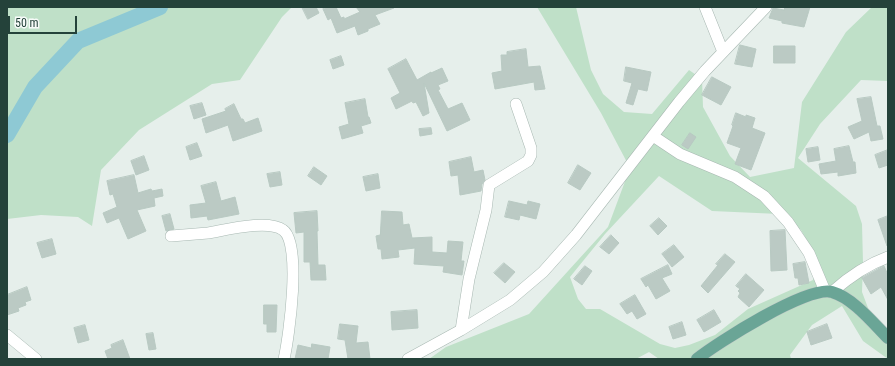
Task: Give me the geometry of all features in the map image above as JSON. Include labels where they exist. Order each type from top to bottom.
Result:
[{"type":"main road","points":[[697,359],[733,334],[774,311],[806,297],[828,291],[847,300],[861,310],[888,338]]},
{"type":"street","points":[[706,7],[723,52]]},
{"type":"street","points":[[408,359],[461,330],[510,300],[543,272],[576,235],[679,102],[723,52],[766,7]]},
{"type":"street","points":[[461,330],[469,279],[486,210],[489,185],[528,161],[531,155],[531,148],[516,104]]},
{"type":"street","points":[[653,136],[680,154],[735,177],[764,196],[788,222],[809,253],[828,291],[871,264],[888,257]]},
{"type":"street","points":[[171,236],[250,225],[274,226],[284,230],[289,237],[293,264],[291,317],[284,359]]},
{"type":"street","points":[[7,335],[36,359]]},
{"type":"green space","points":[[7,7],[292,7],[282,17],[240,80],[212,84],[139,130],[101,170],[92,226],[78,217],[41,215],[7,219]]},
{"type":"green space","points":[[537,7],[576,7],[591,70],[603,94],[624,112],[652,114],[689,70],[702,79],[703,107],[730,156],[750,177],[794,168],[802,102],[846,32],[872,7],[888,7],[888,81],[861,80],[820,124],[798,158],[856,206],[862,224],[862,292],[876,329],[888,337],[888,359],[863,341],[842,306],[812,325],[790,355],[791,359],[659,359],[649,352],[636,359],[429,359],[446,347],[529,314],[608,227],[630,168],[601,113]],"holes":[[[659,176],[712,211],[779,214],[801,230],[814,253],[817,267],[813,280],[748,309],[715,335],[689,345],[675,348],[660,344],[600,309],[586,309],[578,299],[570,277],[605,234]]]},
{"type":"building","points":[[302,7],[316,7],[319,13],[308,19]]},
{"type":"building","points":[[327,7],[336,7],[341,18],[344,17],[344,19],[360,12],[356,7],[394,8],[375,15],[380,24],[358,35],[355,26],[337,33],[331,18],[328,20],[323,9]]},
{"type":"building","points":[[785,7],[810,7],[804,27],[782,23],[782,21],[769,18],[773,8],[784,10]]},
{"type":"building","points":[[740,45],[756,49],[752,67],[735,64]]},
{"type":"building","points":[[774,46],[795,46],[795,63],[774,63]]},
{"type":"building","points":[[526,49],[528,67],[540,66],[545,89],[535,90],[534,82],[495,89],[492,73],[502,71],[501,55],[507,55],[507,52]]},
{"type":"building","points":[[341,56],[344,65],[333,69],[330,60]]},
{"type":"building","points":[[406,59],[417,80],[442,68],[448,81],[438,85],[440,89],[438,90],[448,109],[462,103],[470,120],[447,131],[424,83],[429,113],[423,116],[416,102],[413,103],[412,101],[396,109],[391,98],[400,93],[388,69]]},
{"type":"building","points":[[626,67],[651,72],[647,91],[638,89],[633,105],[626,103],[632,83],[624,81]]},
{"type":"building","points":[[712,77],[731,87],[721,105],[702,95]]},
{"type":"building","points":[[871,97],[877,126],[880,126],[883,139],[871,141],[869,132],[854,139],[848,127],[862,121],[857,99]]},
{"type":"building","points":[[365,99],[368,117],[371,123],[361,126],[363,133],[342,139],[339,127],[349,124],[345,103]]},
{"type":"building","points":[[202,103],[206,115],[194,119],[190,106]]},
{"type":"building","points":[[234,104],[241,119],[243,119],[245,123],[258,118],[262,131],[233,141],[228,125],[206,133],[202,119],[226,111],[225,109]]},
{"type":"building","points":[[736,113],[746,117],[746,115],[755,118],[752,128],[765,133],[751,170],[735,164],[741,148],[727,143]]},
{"type":"building","points":[[431,128],[432,134],[420,136],[419,129]]},
{"type":"building","points":[[690,133],[696,137],[688,149],[682,145]]},
{"type":"building","points":[[197,143],[202,156],[190,160],[186,147]]},
{"type":"building","points":[[849,146],[853,162],[855,162],[856,173],[838,176],[838,172],[821,174],[819,164],[836,161],[834,149]]},
{"type":"building","points":[[818,147],[820,160],[808,162],[806,149]]},
{"type":"building","points":[[888,150],[888,165],[879,168],[875,155]]},
{"type":"building","points":[[144,156],[149,170],[136,175],[131,161]]},
{"type":"building","points":[[471,157],[474,172],[483,170],[485,180],[482,184],[481,191],[460,195],[458,175],[451,176],[449,162]]},
{"type":"building","points":[[578,165],[591,173],[580,190],[568,183]]},
{"type":"building","points":[[314,167],[327,176],[321,185],[308,176]]},
{"type":"building","points":[[280,172],[282,185],[270,187],[267,174]]},
{"type":"building","points":[[378,174],[380,188],[366,191],[363,177]]},
{"type":"building","points":[[134,175],[138,193],[151,189],[152,191],[162,189],[163,196],[154,198],[155,206],[137,210],[146,231],[128,239],[119,218],[107,223],[103,213],[117,207],[113,194],[110,195],[107,181]]},
{"type":"building","points":[[216,182],[221,201],[235,197],[239,214],[208,220],[207,216],[191,218],[190,205],[206,203],[201,186]]},
{"type":"building","points":[[509,201],[527,205],[528,201],[540,204],[536,219],[520,215],[519,220],[505,217]]},
{"type":"building","points":[[317,211],[318,265],[325,265],[326,280],[311,280],[310,262],[304,262],[304,232],[296,233],[294,213]]},
{"type":"building","points":[[382,211],[402,212],[403,225],[409,224],[412,238],[432,237],[432,252],[447,253],[448,241],[463,242],[461,261],[464,261],[462,275],[443,272],[444,266],[414,264],[415,248],[398,250],[399,257],[382,259],[381,249],[378,249],[376,236],[380,235]]},
{"type":"building","points":[[170,214],[174,229],[166,231],[162,216]]},
{"type":"building","points":[[888,216],[888,246],[887,246],[878,220]]},
{"type":"building","points":[[659,218],[667,226],[658,235],[650,226]]},
{"type":"building","points":[[785,230],[787,270],[771,271],[770,231]]},
{"type":"building","points":[[611,235],[619,243],[609,254],[600,247]]},
{"type":"building","points":[[52,239],[56,254],[42,258],[37,243]]},
{"type":"building","points":[[674,245],[684,257],[672,267],[662,254]]},
{"type":"building","points":[[725,254],[735,262],[708,293],[701,286]]},
{"type":"building","points":[[805,262],[809,283],[799,285],[798,278],[795,278],[793,264]]},
{"type":"building","points":[[504,263],[515,272],[505,283],[494,273]]},
{"type":"building","points":[[668,265],[672,274],[662,278],[670,291],[656,299],[648,285],[646,287],[641,279]]},
{"type":"building","points":[[585,266],[592,271],[582,285],[574,279]]},
{"type":"building","points":[[884,266],[888,275],[888,300],[881,287],[871,294],[862,278]]},
{"type":"building","points":[[746,274],[764,290],[749,307],[738,297],[740,293],[738,291],[740,289],[736,286]]},
{"type":"building","points":[[27,287],[31,300],[25,302],[26,305],[18,308],[19,311],[7,315],[7,295]]},
{"type":"building","points":[[635,295],[646,314],[637,319],[632,311],[627,314],[620,304]]},
{"type":"building","points":[[264,305],[277,305],[276,332],[267,332],[267,324],[264,324]]},
{"type":"building","points":[[417,310],[418,328],[392,330],[391,312]]},
{"type":"building","points":[[714,310],[721,322],[704,332],[697,320]]},
{"type":"building","points":[[682,322],[686,335],[673,339],[669,327]]},
{"type":"building","points":[[340,324],[358,326],[356,343],[368,342],[370,359],[348,359],[345,340],[338,339]]},
{"type":"building","points":[[827,324],[832,338],[811,345],[807,332]]},
{"type":"building","points":[[85,325],[89,340],[78,343],[74,328]]},
{"type":"building","points":[[153,333],[156,349],[149,350],[146,334]]},
{"type":"building","points":[[123,340],[130,359],[108,359],[105,351],[112,348],[111,345]]},
{"type":"building","points":[[312,344],[330,347],[328,359],[295,359],[298,345],[311,348]]},
{"type":"waterway","points":[[7,135],[35,87],[78,41],[160,7]]}]
